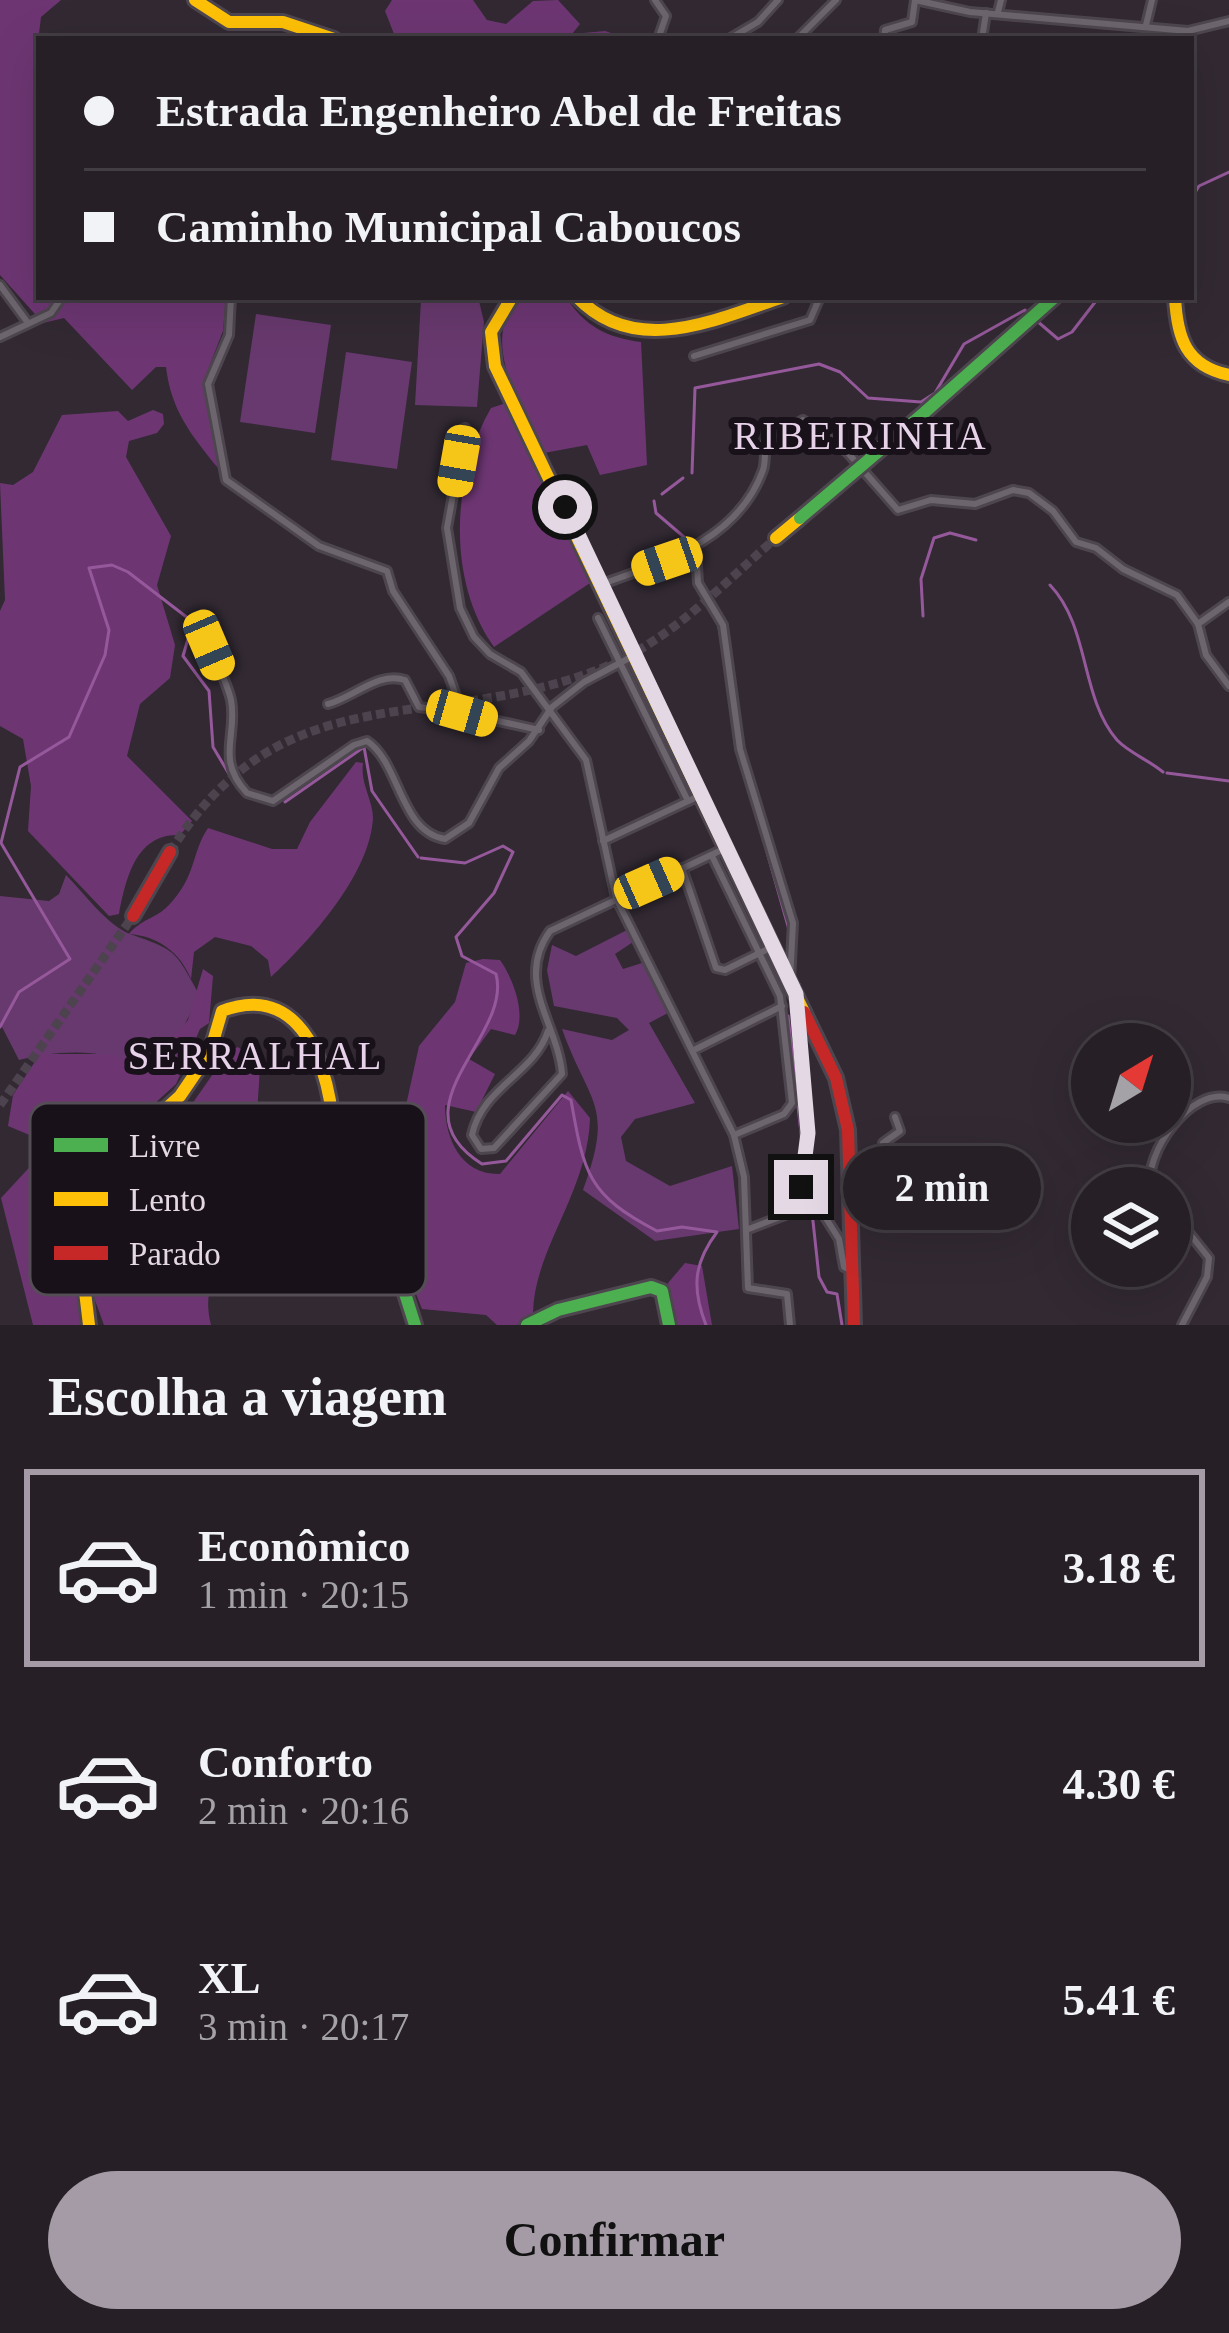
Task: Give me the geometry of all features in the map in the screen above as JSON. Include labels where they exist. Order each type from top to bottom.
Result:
[{"type":"main road","points":[[195,0],[229,22],[283,22],[325,36]]},
{"type":"main road","points":[[510,300],[491,332],[494,366],[635,655],[694,798],[728,847],[767,949],[790,980],[836,1078],[848,1130],[854,1325]]},
{"type":"main road","points":[[580,300],[602,323],[640,334],[771,300]]},
{"type":"main road","points":[[776,538],[1052,300]]},
{"type":"main road","points":[[1175,300],[1176,332],[1187,356],[1208,371],[1229,375]]},
{"type":"main road","points":[[133,916],[170,852]]},
{"type":"main road","points":[[172,1103],[210,1052],[220,1013],[236,1004],[259,1001],[286,1009],[307,1035],[328,1103]]},
{"type":"main road","points":[[527,1325],[565,1303],[613,1301],[651,1286],[662,1292],[669,1325]]},
{"type":"main road","points":[[87,1295],[89,1325]]},
{"type":"main road","points":[[405,1295],[415,1325]]},
{"type":"street","points":[[656,0],[666,16],[659,36]]},
{"type":"street","points":[[734,36],[758,22],[778,0]]},
{"type":"street","points":[[799,36],[836,0]]},
{"type":"street","points":[[884,36],[885,30],[912,22],[915,0],[970,12],[1196,31],[1229,21]]},
{"type":"street","points":[[998,13],[1001,0]]},
{"type":"street","points":[[1147,25],[1153,0]]},
{"type":"street","points":[[970,12],[981,29]]},
{"type":"street","points":[[982,36],[986,12]]},
{"type":"street","points":[[1173,29],[1173,36]]},
{"type":"street","points":[[0,285],[28,323]]},
{"type":"street","points":[[0,338],[51,313],[60,300]]},
{"type":"street","points":[[231,300],[229,335],[208,383],[226,480],[319,546],[387,571],[393,591],[449,676],[462,713]]},
{"type":"street","points":[[694,356],[810,320],[819,300]]},
{"type":"street","points":[[602,584],[713,538],[762,473],[766,442],[803,420],[848,453],[898,510],[931,500],[975,504],[1012,490],[1029,493],[1053,511],[1076,542],[1096,548],[1123,569],[1178,595],[1198,624],[1206,655],[1229,686]]},
{"type":"street","points":[[464,428],[447,528],[460,608],[474,637],[490,654],[521,672],[552,707],[586,760],[616,898],[695,1048],[734,1135],[744,1177],[748,1288],[787,1294],[790,1325]]},
{"type":"street","points":[[696,548],[698,583],[723,625],[740,748],[794,923],[790,980]]},
{"type":"street","points":[[1198,624],[1229,602]]},
{"type":"street","points":[[598,618],[694,798],[603,841]]},
{"type":"street","points":[[209,645],[232,703],[226,735],[231,768],[242,789],[262,801],[284,796],[354,745],[367,741],[384,758],[419,822],[432,836],[450,838],[469,823],[499,768],[538,730],[552,707],[635,655]]},
{"type":"street","points":[[328,704],[386,676],[398,677],[405,680],[419,707],[538,730]]},
{"type":"street","points":[[548,1031],[536,1052],[482,1106],[472,1135],[481,1149],[494,1148],[557,1085],[564,1069],[548,1031],[534,967],[542,944],[561,923],[728,847]]},
{"type":"street","points":[[711,854],[767,949],[782,1006],[793,1103],[784,1114],[734,1135]]},
{"type":"street","points":[[682,868],[716,968],[725,970],[767,949]]},
{"type":"street","points":[[796,994],[806,1169],[817,1204],[834,1228],[844,1267],[851,1270]]},
{"type":"street","points":[[695,1048],[782,1006]]},
{"type":"street","points":[[536,1052],[560,1060]]},
{"type":"street","points":[[1150,1167],[1193,1106],[1218,1095],[1229,1098]]},
{"type":"street","points":[[851,1205],[894,1185],[894,1158],[884,1143],[900,1131],[895,1117]]},
{"type":"street","points":[[745,1230],[793,1212],[806,1169]]},
{"type":"street","points":[[1182,1325],[1208,1277],[1210,1258],[1191,1235]]},
{"type":"shaded area","points":[[0,0],[61,0],[41,17],[36,36],[36,300],[226,300],[223,331],[204,380],[218,468],[184,421],[166,367],[156,367],[132,390],[64,318],[43,323],[0,275]]},
{"type":"shaded area","points":[[392,0],[473,0],[487,20],[506,24],[533,1],[558,0],[580,24],[572,34],[605,31],[621,36],[395,36],[385,11]]},
{"type":"shaded area","points":[[421,300],[479,301],[484,322],[477,407],[415,405]]},
{"type":"shaded area","points":[[515,300],[568,300],[598,329],[641,342],[647,465],[600,475],[587,445],[544,453],[508,375],[502,336]]},
{"type":"shaded area","points":[[256,314],[331,325],[315,433],[240,422]]},
{"type":"shaded area","points":[[346,352],[412,362],[397,469],[331,460]]},
{"type":"shaded area","points":[[506,403],[593,581],[494,647],[468,592],[460,529],[468,465],[478,435],[491,408]]},
{"type":"shaded area","points":[[153,410],[163,414],[164,424],[157,433],[129,441],[126,457],[171,536],[157,585],[175,645],[170,678],[140,704],[127,756],[192,821],[180,835],[165,836],[143,850],[125,886],[119,914],[109,916],[28,831],[31,786],[23,739],[0,726],[0,611],[5,600],[0,483],[13,485],[33,472],[62,415],[118,411],[128,421]]},
{"type":"shaded area","points":[[356,762],[363,763],[373,818],[361,861],[320,926],[271,977],[268,960],[251,946],[215,937],[194,952],[191,979],[167,947],[129,934],[177,895],[208,828],[272,849],[297,849],[310,822]]},
{"type":"shaded area","points":[[66,875],[113,924],[173,954],[199,994],[170,1047],[142,1070],[99,1054],[49,1054],[19,1060],[0,1023],[0,896],[49,901],[59,894]]},
{"type":"shaded area","points":[[627,930],[633,942],[615,954],[623,969],[642,963],[668,1013],[649,1023],[695,1103],[635,1119],[621,1137],[626,1161],[670,1186],[732,1166],[739,1229],[655,1241],[583,1190],[598,1121],[562,1029],[612,1040],[629,1030],[617,1018],[554,1006],[547,970],[552,945],[576,956]]},
{"type":"shaded area","points":[[500,960],[514,986],[520,1017],[515,1035],[491,1029],[469,1059],[495,1074],[476,1112],[445,1105],[452,1142],[465,1162],[500,1174],[568,1091],[590,1118],[580,1171],[542,1266],[533,1313],[517,1325],[497,1325],[486,1315],[422,1309],[416,1295],[426,1295],[426,1103],[407,1103],[419,1046],[455,1002],[466,963]]},
{"type":"shaded area","points":[[203,969],[213,976],[209,1023],[200,1029],[176,1084],[155,1103],[30,1103],[30,1135],[8,1126],[13,1095],[40,1054],[110,1054],[148,1067],[188,1020]]},
{"type":"shaded area","points":[[238,1047],[260,1064],[257,1103],[193,1103],[229,1051]]},
{"type":"shaded area","points":[[30,1167],[30,1295],[84,1295],[89,1325],[33,1325],[1,1198]]},
{"type":"shaded area","points":[[685,1263],[702,1266],[712,1325],[677,1325],[668,1283]]},
{"type":"shaded area","points":[[93,1295],[209,1295],[211,1325],[104,1325]]},
{"type":"waterway","points":[[1194,194],[1199,186],[1229,172]]},
{"type":"waterway","points":[[1037,321],[1058,339],[1072,332],[1097,300]]},
{"type":"waterway","points":[[692,473],[695,388],[819,364],[840,372],[868,398],[921,402],[935,393],[964,344],[1025,310],[1029,315]]},
{"type":"waterway","points":[[662,494],[683,478]]},
{"type":"waterway","points":[[654,501],[656,513],[691,543]]},
{"type":"waterway","points":[[923,616],[921,579],[934,538],[950,533],[976,540]]},
{"type":"waterway","points":[[0,1027],[19,992],[70,959],[1,843],[20,767],[69,737],[105,655],[109,630],[89,568],[112,565],[128,572],[193,622],[183,656],[209,691],[213,747],[235,784]]},
{"type":"waterway","points":[[1050,585],[1072,621],[1105,723],[1117,740],[1163,772]]},
{"type":"waterway","points":[[718,622],[724,654]]},
{"type":"waterway","points":[[285,802],[364,747],[372,791],[418,857]]},
{"type":"waterway","points":[[1167,773],[1229,781]]},
{"type":"waterway","points":[[750,792],[790,933]]},
{"type":"waterway","points":[[421,858],[465,863],[503,846],[513,852],[494,893],[456,937],[462,956],[496,974],[497,998],[451,1095],[448,1119],[457,1142],[482,1164],[506,1161],[562,1095],[571,1100],[586,1164],[593,1180],[616,1206],[657,1231],[682,1227],[717,1232],[697,1277],[706,1325]]},
{"type":"waterway","points":[[799,984],[800,990]]},
{"type":"waterway","points":[[788,1016],[805,1169]]},
{"type":"waterway","points":[[809,1184],[819,1277],[827,1292],[837,1294],[842,1325]]},
{"type":"tunnel","points":[[170,852],[214,795],[261,756],[311,732],[364,717],[538,688],[600,669],[672,628],[776,538]]},
{"type":"tunnel","points":[[0,1105],[133,916]]},
{"type":"traffic: fast","points":[[925,412],[1052,300]]},
{"type":"traffic: fast","points":[[800,518],[925,412]]},
{"type":"traffic: fast","points":[[527,1325],[558,1310],[651,1287],[662,1291],[669,1325]]},
{"type":"traffic: fast","points":[[405,1295],[415,1325]]},
{"type":"traffic: slow","points":[[195,0],[229,22],[283,22],[325,36]]},
{"type":"traffic: slow","points":[[510,300],[491,332],[495,366],[804,1012]]},
{"type":"traffic: slow","points":[[581,300],[624,326],[650,330],[703,323],[774,300]]},
{"type":"traffic: slow","points":[[1175,300],[1187,348],[1203,365],[1229,375]]},
{"type":"traffic: slow","points":[[776,538],[800,518]]},
{"type":"traffic: slow","points":[[172,1103],[210,1052],[222,1011],[252,1005],[277,1010],[297,1024],[323,1071],[330,1103]]},
{"type":"traffic: slow","points":[[85,1295],[89,1325]]},
{"type":"traffic: jam","points":[[133,916],[170,852]]},
{"type":"traffic: jam","points":[[804,1012],[836,1078],[848,1130],[854,1325]]},
{"type":"district","name":"RIBEIRINHA","points":[[861,435]]},
{"type":"district","name":"SERRALHAL","points":[[256,1055]]},
{"type":"route","points":[[565,507],[796,994],[798,1069],[808,1133],[808,1166],[801,1187]]}]
